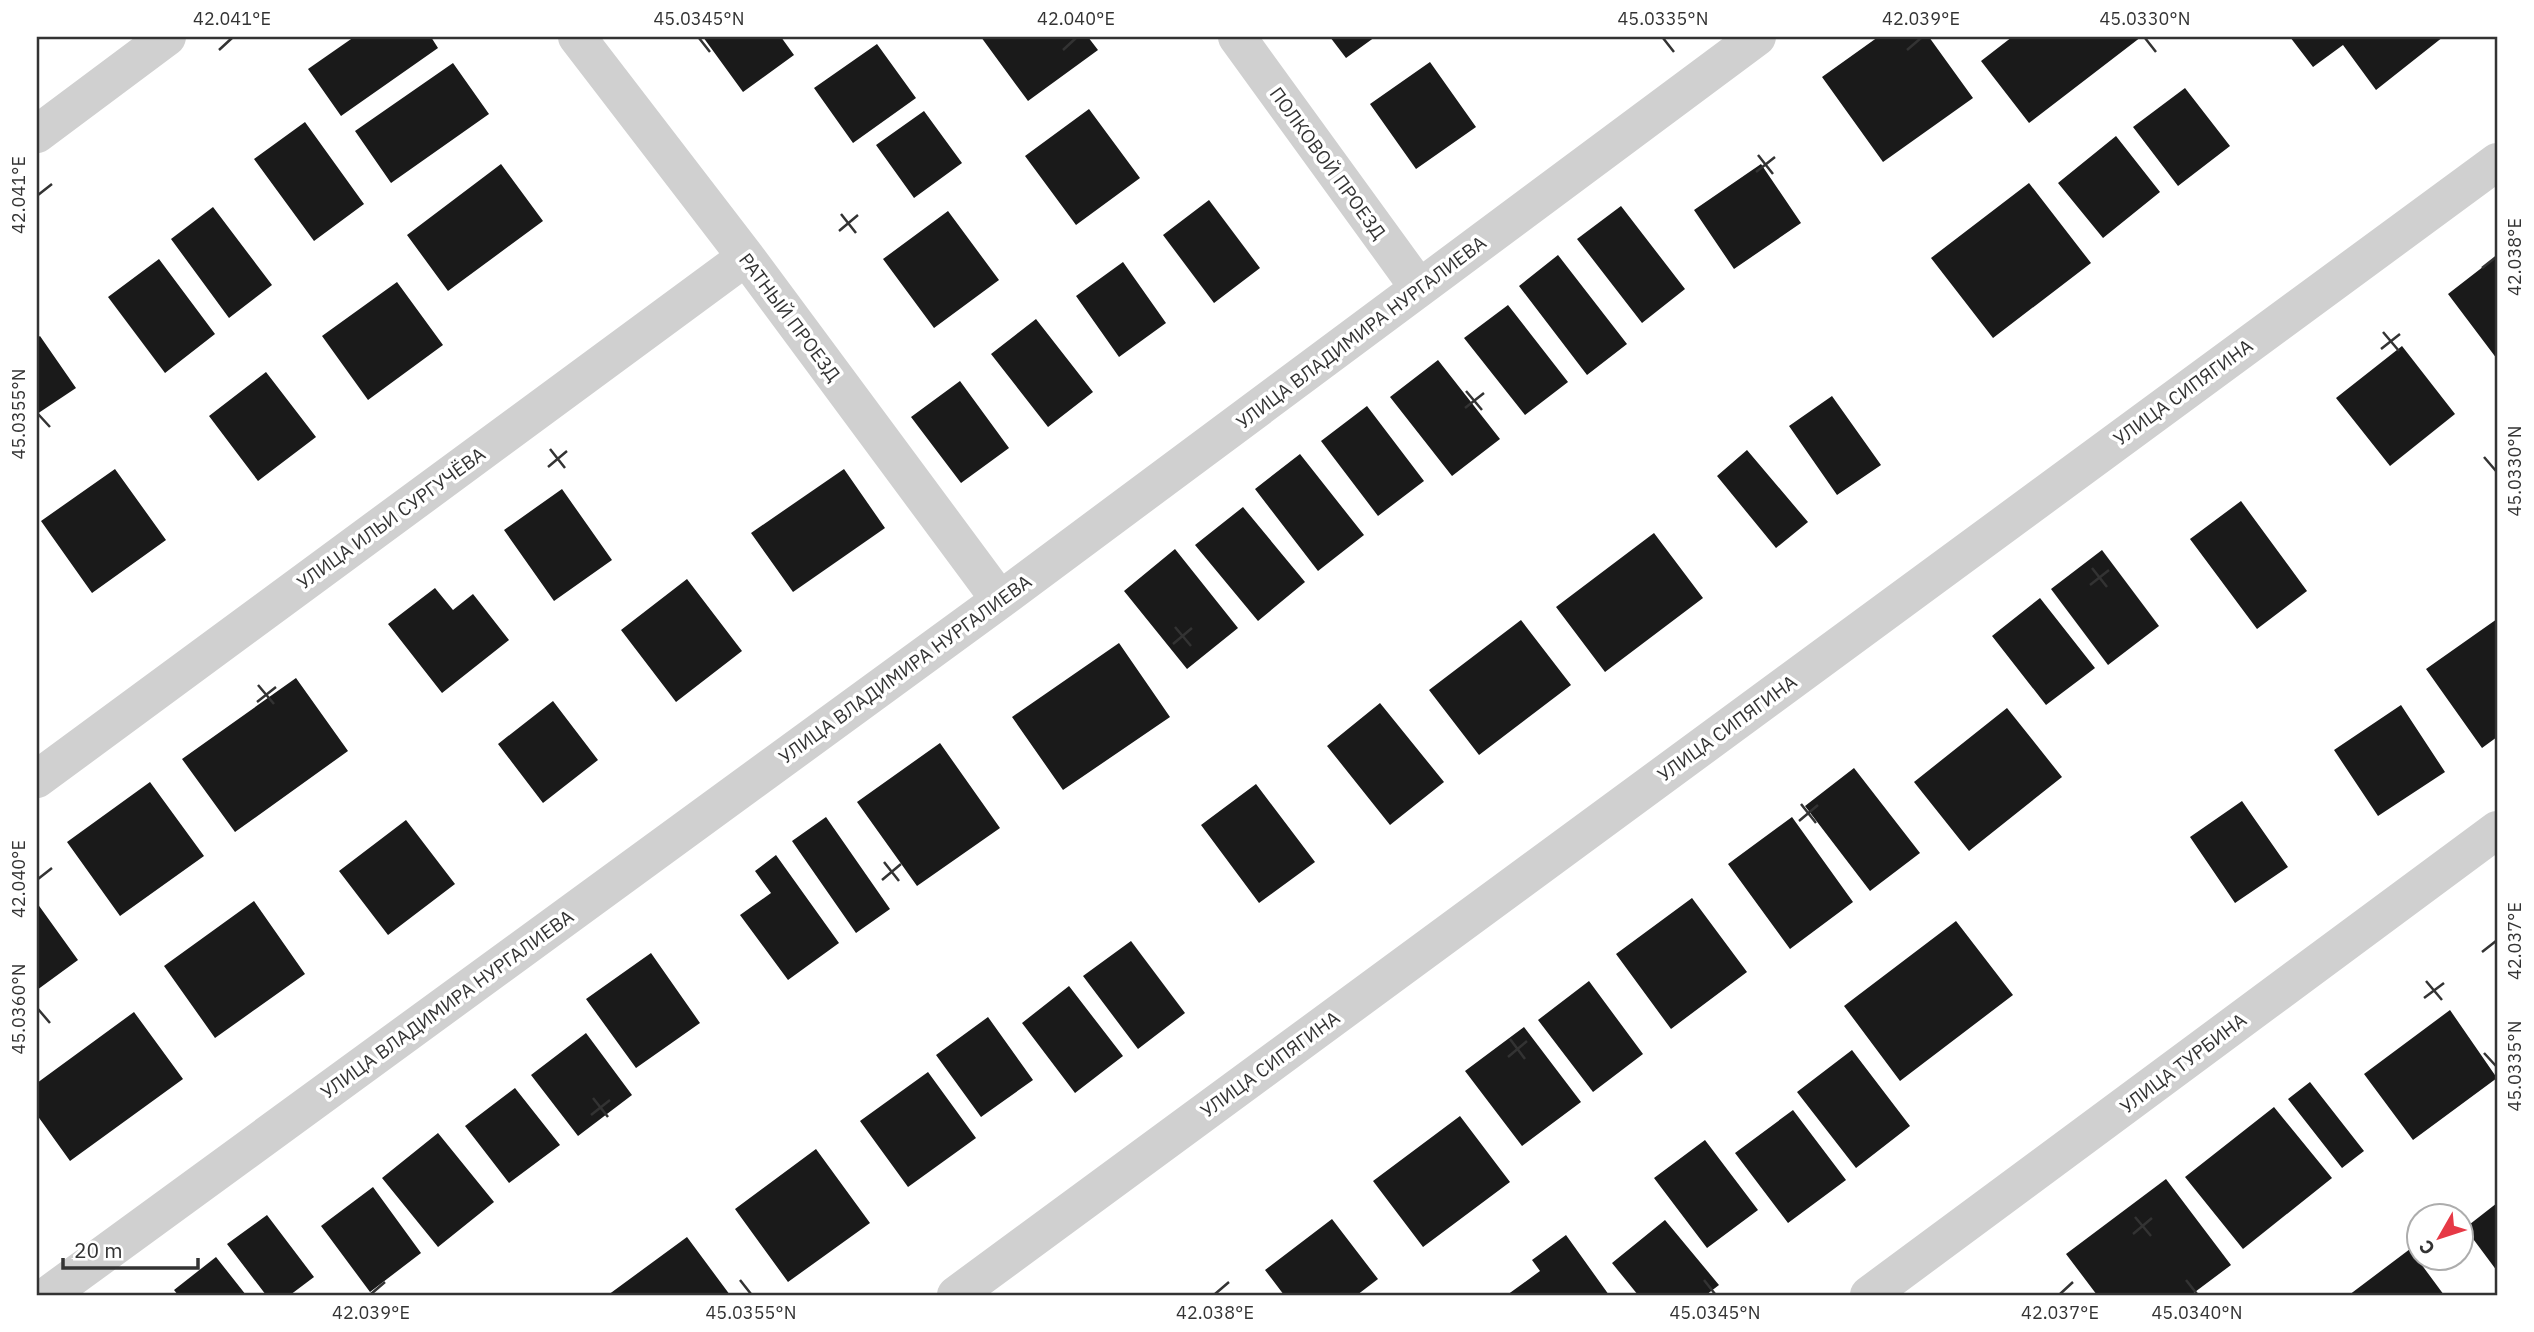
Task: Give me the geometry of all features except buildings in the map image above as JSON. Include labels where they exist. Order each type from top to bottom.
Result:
[{"type":"street","points":[[37,134],[167,37]]},
{"type":"street","name":"РАТНЫЙ ПРОЕЗД","points":[[577,37],[746,257],[1000,600]]},
{"type":"street","name":"ПОЛКОВОЙ ПРОЕЗД","points":[[1237,37],[1419,288]]},
{"type":"street","name":"УЛИЦА ВЛАДИМИРА НУРГАЛИЕВА","points":[[48,1295],[1000,600],[1757,37]]},
{"type":"street","name":"УЛИЦА СИПЯГИНА","points":[[956,1295],[2497,162]]},
{"type":"street","name":"УЛИЦА ИЛЬИ СУРГУЧЁВА","points":[[37,779],[746,257]]},
{"type":"street","name":"УЛИЦА ТУРБИНА","points":[[1869,1295],[2497,830]]}]
